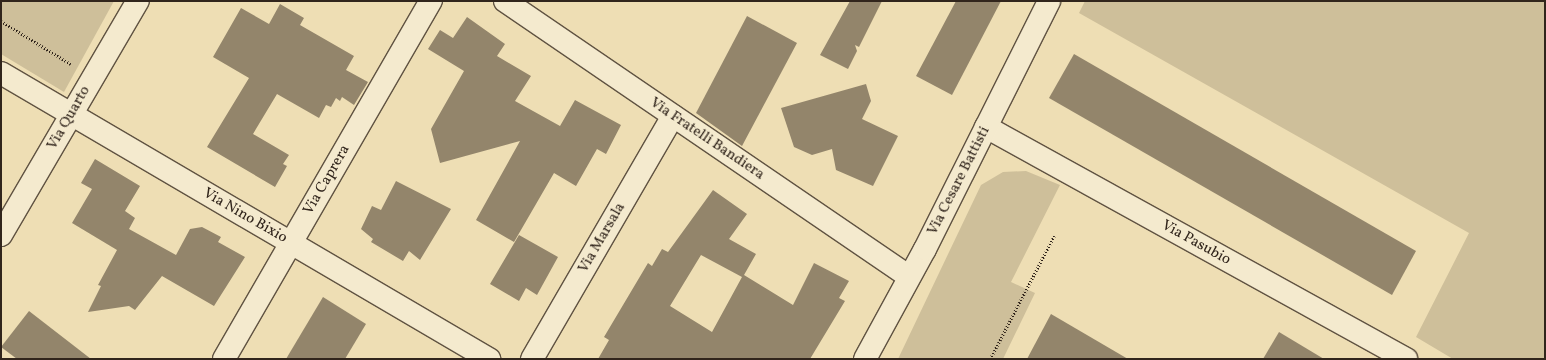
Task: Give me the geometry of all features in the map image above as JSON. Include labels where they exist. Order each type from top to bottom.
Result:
[{"type":"street","name":"Via Quarto","points":[[1,236],[138,1]]},
{"type":"street","name":"Via Caprera","points":[[224,359],[431,1]]},
{"type":"street","name":"Via Fratelli Bandiera","points":[[505,1],[910,277]]},
{"type":"street","name":"Via Cesare Battisti","points":[[865,359],[910,277],[1049,1]]},
{"type":"street","name":"Via Nino Bixio","points":[[1,73],[489,359]]},
{"type":"street","name":"Via Marsala","points":[[532,359],[673,116]]},
{"type":"street","name":"Via Pasubio","points":[[986,127],[1406,359]]},
{"type":"path","points":[[1,21],[93,77]]},
{"type":"path","points":[[990,359],[1054,236]]},
{"type":"shaded area","points":[[1,1],[114,1],[64,92],[1,54]]},
{"type":"shaded area","points":[[1085,1],[1545,1],[1545,359],[1453,359],[1416,337],[1469,233],[1079,13]]},
{"type":"shaded area","points":[[1026,171],[1060,185],[1011,282],[1035,293],[1003,359],[898,359],[981,185],[1003,172]]},
{"type":"building","points":[[850,1],[882,1],[859,47],[855,45],[857,51],[848,69],[820,55]]},
{"type":"building","points":[[956,1],[1001,1],[952,95],[916,76]]},
{"type":"building","points":[[280,4],[304,18],[300,25],[354,56],[346,70],[368,82],[354,105],[342,97],[340,101],[336,98],[331,107],[326,105],[319,118],[277,94],[253,134],[289,155],[283,164],[287,166],[275,187],[207,147],[249,78],[213,57],[241,8],[269,24]]},
{"type":"building","points":[[747,16],[797,43],[742,146],[696,113]]},
{"type":"building","points":[[467,17],[505,44],[497,56],[531,76],[515,101],[560,126],[575,100],[621,125],[606,154],[597,149],[576,186],[554,173],[514,242],[476,220],[520,141],[440,163],[431,129],[464,71],[428,49],[440,30],[453,38]]},
{"type":"building","points":[[1074,54],[1416,251],[1392,295],[1049,98]]},
{"type":"building","points":[[866,84],[871,101],[862,119],[898,136],[873,186],[836,170],[832,149],[812,155],[794,147],[781,108]]},
{"type":"building","points":[[95,159],[140,186],[125,211],[135,218],[129,229],[176,255],[190,229],[202,227],[221,237],[218,242],[245,257],[214,306],[162,276],[135,310],[129,306],[88,312],[101,286],[98,285],[117,250],[72,223],[92,189],[81,183]]},
{"type":"building","points":[[396,181],[451,209],[420,260],[409,251],[403,261],[371,242],[373,239],[361,229],[372,206],[381,210]]},
{"type":"building","points":[[713,190],[747,214],[729,239],[756,254],[744,275],[793,305],[814,263],[849,281],[839,298],[845,301],[810,359],[598,359],[609,340],[604,337],[648,263],[652,266],[662,249],[668,252]],"holes":[[[701,255],[742,277],[712,332],[670,306]]]},
{"type":"building","points":[[519,235],[558,257],[537,295],[526,288],[519,301],[490,284]]},
{"type":"building","points":[[323,297],[366,324],[345,359],[286,359]]},
{"type":"building","points":[[29,311],[91,359],[17,359],[1,347]]},
{"type":"building","points":[[1051,314],[1128,359],[1027,359]]},
{"type":"building","points":[[1279,332],[1324,359],[1263,359]]}]
